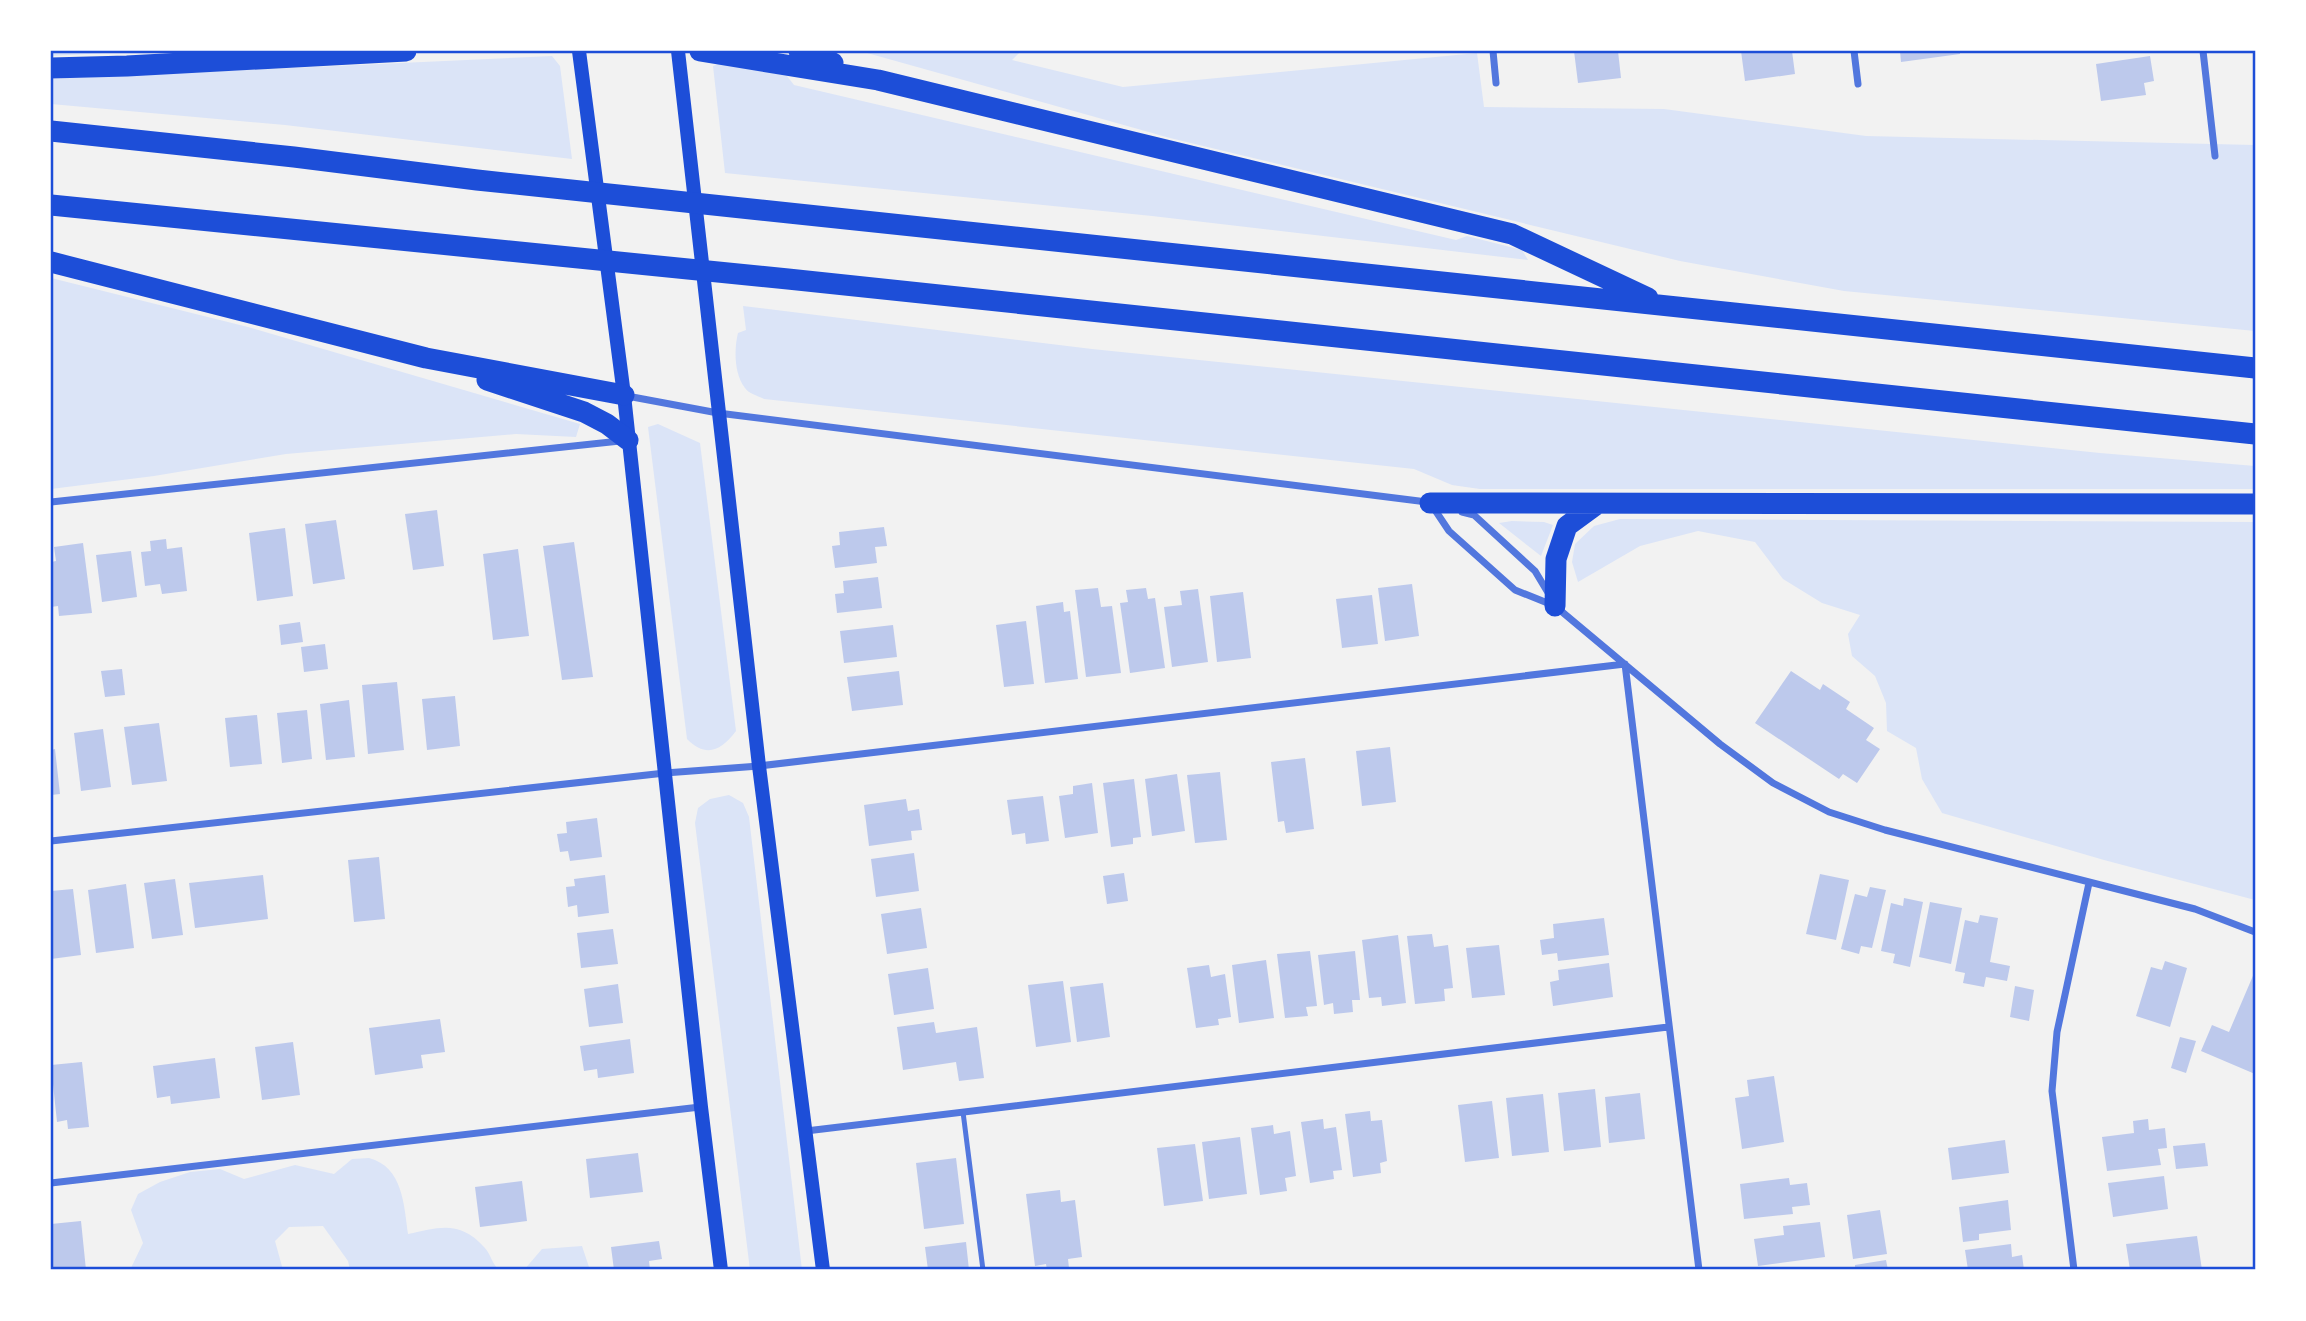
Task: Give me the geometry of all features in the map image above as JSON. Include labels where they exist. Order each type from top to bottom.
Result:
[{"type":"highway","points":[[51,68],[406,51]]},
{"type":"highway","points":[[700,51],[878,80],[1511,234],[1663,305]]},
{"type":"highway","points":[[799,51],[878,80]]},
{"type":"highway","points":[[51,131],[477,180],[2255,368]]},
{"type":"highway","points":[[51,205],[788,279],[2255,434]]},
{"type":"highway","points":[[51,262],[425,358],[624,395]]},
{"type":"highway","points":[[425,358],[539,399],[584,412],[607,424],[628,440]]},
{"type":"highway","points":[[1430,503],[2255,504]]},
{"type":"highway","points":[[1555,606],[1556,559],[1567,526],[1597,504]]},
{"type":"main road","points":[[579,51],[624,395],[701,1107],[722,1270]]},
{"type":"main road","points":[[678,51],[758,766],[823,1270]]},
{"type":"street","points":[[1493,51],[1496,83]]},
{"type":"street","points":[[1854,51],[1857,84]]},
{"type":"street","points":[[2203,51],[2215,156]]},
{"type":"street","points":[[624,395],[718,413],[1430,503],[1474,515],[1535,571],[1555,606]]},
{"type":"street","points":[[51,502],[628,440]]},
{"type":"street","points":[[1430,503],[1449,531],[1515,590],[1555,606],[1720,744],[1773,783],[1829,812],[1885,830],[2196,909],[2255,932]]},
{"type":"street","points":[[51,841],[665,773],[758,766],[1625,664]]},
{"type":"street","points":[[1625,664],[1699,1270]]},
{"type":"street","points":[[2074,1270],[2052,1091],[2057,1032],[2089,883]]},
{"type":"street","points":[[806,1131],[1668,1027]]},
{"type":"street","points":[[51,1183],[701,1107]]},
{"type":"lane","points":[[963,1112],[983,1270]]},
{"type":"shaded area","points":[[51,51],[142,51],[51,56]]},
{"type":"shaded area","points":[[860,51],[1021,51],[1012,60],[1123,87],[1477,53],[1484,107],[1664,109],[1866,136],[2255,145],[2255,331],[1844,291],[1680,261],[1170,138]]},
{"type":"shaded area","points":[[552,56],[560,66],[572,159],[285,125],[51,104],[51,79]]},
{"type":"shaded area","points":[[721,63],[787,76],[794,85],[1456,240],[1467,236],[1522,250],[1528,260],[1152,216],[725,173],[713,66]]},
{"type":"shaded area","points":[[51,278],[248,327],[580,424],[576,437],[516,434],[286,454],[154,476],[51,489]]},
{"type":"shaded area","points":[[743,306],[1092,349],[2100,453],[2255,466],[2255,489],[1480,489],[1452,485],[1414,469],[764,399],[746,390],[737,369],[738,333],[746,330]]},
{"type":"shaded area","points":[[658,424],[700,443],[736,731],[725,743],[713,750],[701,749],[687,739],[648,427]]},
{"type":"shaded area","points":[[1620,519],[2255,522],[2255,900],[1942,813],[1922,779],[1916,748],[1887,731],[1886,703],[1875,676],[1852,656],[1848,634],[1860,615],[1822,603],[1783,579],[1755,542],[1698,531],[1640,546],[1578,582],[1572,562],[1575,544],[1594,526]]},
{"type":"shaded area","points":[[1544,522],[1553,525],[1541,556],[1499,523]]},
{"type":"shaded area","points":[[729,795],[743,803],[749,817],[802,1270],[750,1270],[695,823],[698,808],[710,799]]},
{"type":"shaded area","points":[[369,1158],[380,1163],[395,1178],[403,1200],[408,1234],[439,1228],[458,1229],[475,1238],[484,1247],[499,1270],[350,1270],[348,1261],[323,1226],[289,1227],[275,1241],[283,1270],[130,1270],[143,1243],[131,1210],[138,1194],[160,1182],[190,1172],[220,1169],[244,1179],[295,1165],[334,1174],[352,1159]]},
{"type":"shaded area","points":[[582,1246],[590,1270],[524,1270],[542,1249]]},
{"type":"building","points":[[1574,51],[1618,51],[1621,78],[1578,83]]},
{"type":"building","points":[[1741,51],[1792,51],[1795,74],[1745,81]]},
{"type":"building","points":[[1900,51],[1960,51],[1960,54],[1901,62]]},
{"type":"building","points":[[2150,56],[2154,81],[2144,83],[2146,95],[2101,101],[2096,64]]},
{"type":"building","points":[[437,510],[444,566],[413,570],[405,514]]},
{"type":"building","points":[[336,520],[345,579],[313,584],[305,524]]},
{"type":"building","points":[[884,527],[887,546],[875,547],[877,563],[835,568],[832,546],[840,545],[839,532]]},
{"type":"building","points":[[285,528],[293,596],[257,601],[249,533]]},
{"type":"building","points":[[166,539],[167,549],[182,547],[187,591],[162,594],[160,584],[145,586],[141,552],[151,551],[150,541]]},
{"type":"building","points":[[574,542],[593,677],[562,680],[543,546]]},
{"type":"building","points":[[83,543],[92,613],[59,616],[58,606],[51,607],[51,562],[56,561],[54,547]]},
{"type":"building","points":[[518,549],[529,636],[493,640],[483,554]]},
{"type":"building","points":[[131,551],[137,597],[102,602],[96,555]]},
{"type":"building","points":[[878,577],[882,608],[837,613],[835,594],[844,593],[843,581]]},
{"type":"building","points":[[1412,584],[1419,636],[1385,641],[1378,588]]},
{"type":"building","points":[[1098,588],[1101,607],[1112,606],[1121,673],[1086,677],[1075,590]]},
{"type":"building","points":[[1146,588],[1148,599],[1155,598],[1165,668],[1130,673],[1120,603],[1128,602],[1126,590]]},
{"type":"building","points":[[1198,589],[1208,662],[1172,667],[1164,607],[1182,605],[1180,591]]},
{"type":"building","points":[[1243,592],[1251,658],[1217,662],[1210,596]]},
{"type":"building","points":[[1372,595],[1378,644],[1342,648],[1336,599]]},
{"type":"building","points":[[1063,602],[1064,612],[1070,611],[1078,679],[1045,683],[1036,606]]},
{"type":"building","points":[[1026,621],[1034,684],[1004,687],[996,625]]},
{"type":"building","points":[[300,622],[303,642],[281,645],[279,625]]},
{"type":"building","points":[[893,625],[897,657],[844,663],[840,631]]},
{"type":"building","points":[[325,644],[328,669],[304,672],[301,647]]},
{"type":"building","points":[[122,669],[125,695],[105,697],[101,671]]},
{"type":"building","points":[[899,671],[903,705],[852,711],[847,677]]},
{"type":"building","points":[[1791,671],[1820,690],[1823,684],[1850,702],[1846,709],[1874,728],[1866,740],[1880,749],[1857,783],[1843,774],[1839,779],[1755,723]]},
{"type":"building","points":[[397,682],[404,750],[368,754],[362,685]]},
{"type":"building","points":[[455,696],[460,746],[427,750],[422,699]]},
{"type":"building","points":[[349,700],[355,757],[326,760],[320,704]]},
{"type":"building","points":[[307,710],[312,759],[282,763],[277,713]]},
{"type":"building","points":[[257,715],[262,764],[230,767],[225,718]]},
{"type":"building","points":[[159,723],[167,781],[132,785],[124,727]]},
{"type":"building","points":[[103,729],[111,787],[81,791],[74,733]]},
{"type":"building","points":[[1390,747],[1396,802],[1362,806],[1356,751]]},
{"type":"building","points":[[55,749],[60,794],[51,795],[51,750]]},
{"type":"building","points":[[1305,758],[1314,829],[1286,833],[1284,821],[1278,822],[1271,762]]},
{"type":"building","points":[[1220,772],[1227,840],[1195,843],[1187,775]]},
{"type":"building","points":[[1177,774],[1185,831],[1152,836],[1145,779]]},
{"type":"building","points":[[1134,779],[1141,837],[1133,838],[1133,844],[1111,847],[1103,783]]},
{"type":"building","points":[[1092,783],[1098,833],[1065,838],[1059,796],[1073,794],[1073,786]]},
{"type":"building","points":[[1043,796],[1049,841],[1026,844],[1025,833],[1012,835],[1007,800]]},
{"type":"building","points":[[906,799],[908,811],[919,809],[922,830],[911,831],[912,840],[869,846],[864,805]]},
{"type":"building","points":[[597,818],[602,857],[570,861],[568,851],[560,852],[557,834],[567,833],[566,822]]},
{"type":"building","points":[[914,853],[919,891],[876,897],[871,859]]},
{"type":"building","points":[[379,857],[385,919],[354,922],[348,860]]},
{"type":"building","points":[[1124,873],[1128,901],[1107,904],[1103,876]]},
{"type":"building","points":[[1820,874],[1849,880],[1836,940],[1806,934]]},
{"type":"building","points":[[263,875],[268,919],[195,928],[189,883]]},
{"type":"building","points":[[605,875],[609,913],[578,917],[577,905],[568,907],[566,887],[575,886],[574,879]]},
{"type":"building","points":[[175,879],[183,935],[152,939],[144,883]]},
{"type":"building","points":[[126,884],[134,948],[96,953],[88,890]]},
{"type":"building","points":[[1870,887],[1886,890],[1872,948],[1861,946],[1859,954],[1841,949],[1855,894],[1867,897]]},
{"type":"building","points":[[73,889],[81,955],[51,959],[51,891]]},
{"type":"building","points":[[1904,898],[1923,902],[1910,967],[1893,963],[1895,954],[1881,951],[1891,903],[1903,906]]},
{"type":"building","points":[[1930,902],[1962,908],[1951,964],[1919,957]]},
{"type":"building","points":[[921,908],[927,948],[887,954],[881,914]]},
{"type":"building","points":[[1980,915],[1998,918],[1990,962],[2010,966],[2007,981],[1986,977],[1984,987],[1963,983],[1965,973],[1955,971],[1965,920],[1978,923]]},
{"type":"building","points":[[1604,918],[1609,955],[1558,961],[1557,953],[1542,955],[1540,940],[1554,938],[1553,924]]},
{"type":"building","points":[[613,929],[618,964],[581,968],[577,933]]},
{"type":"building","points":[[1432,934],[1434,947],[1448,945],[1453,988],[1444,989],[1445,1001],[1415,1004],[1407,936]]},
{"type":"building","points":[[1398,935],[1406,1003],[1382,1006],[1381,997],[1369,998],[1362,940]]},
{"type":"building","points":[[1499,945],[1505,995],[1472,998],[1466,948]]},
{"type":"building","points":[[1310,951],[1317,1006],[1306,1007],[1308,1016],[1285,1018],[1277,954]]},
{"type":"building","points":[[1355,951],[1360,1000],[1352,1000],[1353,1012],[1334,1014],[1333,1003],[1324,1005],[1318,955]]},
{"type":"building","points":[[1266,960],[1274,1018],[1239,1023],[1232,965]]},
{"type":"building","points":[[2165,961],[2187,968],[2170,1027],[2136,1016],[2151,967],[2162,970]]},
{"type":"building","points":[[1609,963],[1613,997],[1553,1006],[1550,982],[1559,980],[1558,970]]},
{"type":"building","points":[[1209,965],[1211,977],[1225,974],[1231,1017],[1218,1019],[1219,1025],[1196,1028],[1187,968]]},
{"type":"building","points":[[928,968],[934,1009],[894,1015],[888,974]]},
{"type":"building","points":[[2255,971],[2255,1074],[2201,1051],[2212,1025],[2229,1032]]},
{"type":"building","points":[[1063,981],[1071,1042],[1036,1047],[1028,985]]},
{"type":"building","points":[[1103,983],[1110,1037],[1077,1042],[1070,987]]},
{"type":"building","points":[[618,984],[623,1023],[589,1027],[584,989]]},
{"type":"building","points":[[2015,986],[2034,990],[2029,1021],[2010,1017]]},
{"type":"building","points":[[440,1019],[445,1052],[421,1055],[423,1068],[375,1075],[369,1028]]},
{"type":"building","points":[[934,1022],[936,1033],[977,1027],[984,1078],[959,1081],[956,1062],[903,1070],[897,1027]]},
{"type":"building","points":[[2180,1037],[2196,1041],[2186,1073],[2171,1068]]},
{"type":"building","points":[[630,1039],[634,1073],[598,1078],[597,1069],[584,1071],[580,1046]]},
{"type":"building","points":[[293,1042],[300,1095],[262,1100],[255,1047]]},
{"type":"building","points":[[215,1058],[220,1098],[171,1104],[170,1096],[157,1098],[153,1066]]},
{"type":"building","points":[[82,1062],[89,1127],[68,1129],[67,1120],[57,1122],[51,1065]]},
{"type":"building","points":[[1774,1076],[1784,1142],[1742,1149],[1735,1098],[1749,1096],[1747,1080]]},
{"type":"building","points":[[1595,1089],[1601,1147],[1564,1151],[1558,1093]]},
{"type":"building","points":[[1640,1093],[1645,1139],[1609,1143],[1605,1097]]},
{"type":"building","points":[[1543,1094],[1549,1152],[1512,1156],[1506,1098]]},
{"type":"building","points":[[1492,1101],[1499,1158],[1465,1162],[1458,1105]]},
{"type":"building","points":[[1370,1111],[1371,1121],[1382,1120],[1387,1161],[1380,1163],[1381,1173],[1353,1177],[1345,1114]]},
{"type":"building","points":[[1323,1119],[1324,1129],[1336,1127],[1342,1170],[1333,1171],[1334,1179],[1310,1183],[1301,1122]]},
{"type":"building","points":[[2148,1119],[2149,1130],[2165,1128],[2167,1148],[2158,1149],[2161,1165],[2107,1171],[2102,1137],[2134,1133],[2133,1121]]},
{"type":"building","points":[[1273,1125],[1274,1134],[1290,1131],[1296,1176],[1285,1178],[1287,1191],[1260,1195],[1251,1128]]},
{"type":"building","points":[[1240,1137],[1247,1194],[1209,1199],[1202,1142]]},
{"type":"building","points":[[2005,1140],[2009,1173],[1952,1180],[1948,1148]]},
{"type":"building","points":[[2205,1143],[2208,1166],[2176,1169],[2173,1146]]},
{"type":"building","points":[[1195,1144],[1203,1201],[1164,1206],[1157,1148]]},
{"type":"building","points":[[638,1153],[643,1192],[590,1198],[586,1159]]},
{"type":"building","points":[[956,1158],[964,1224],[924,1229],[916,1163]]},
{"type":"building","points":[[2164,1176],[2168,1209],[2113,1217],[2108,1183]]},
{"type":"building","points":[[1789,1178],[1790,1185],[1807,1183],[1810,1205],[1792,1207],[1793,1214],[1744,1219],[1740,1184]]},
{"type":"building","points":[[522,1181],[527,1221],[480,1227],[475,1187]]},
{"type":"building","points":[[1060,1190],[1061,1202],[1075,1200],[1082,1257],[1068,1259],[1069,1268],[1047,1270],[1046,1264],[1035,1266],[1026,1194]]},
{"type":"building","points":[[2008,1200],[2011,1230],[1979,1234],[1979,1240],[1963,1242],[1959,1207]]},
{"type":"building","points":[[1880,1210],[1887,1254],[1853,1259],[1847,1215]]},
{"type":"building","points":[[81,1221],[86,1270],[51,1270],[51,1224]]},
{"type":"building","points":[[1820,1222],[1825,1257],[1758,1266],[1754,1239],[1784,1235],[1783,1226]]},
{"type":"building","points":[[2197,1236],[2202,1270],[2130,1270],[2126,1244]]},
{"type":"building","points":[[659,1241],[662,1259],[649,1261],[650,1270],[614,1270],[611,1247]]},
{"type":"building","points":[[966,1242],[969,1270],[928,1270],[925,1247]]},
{"type":"building","points":[[2011,1244],[2012,1257],[2022,1255],[2024,1270],[1968,1270],[1965,1250]]},
{"type":"building","points":[[1886,1260],[1888,1270],[1855,1270],[1855,1265]]}]
